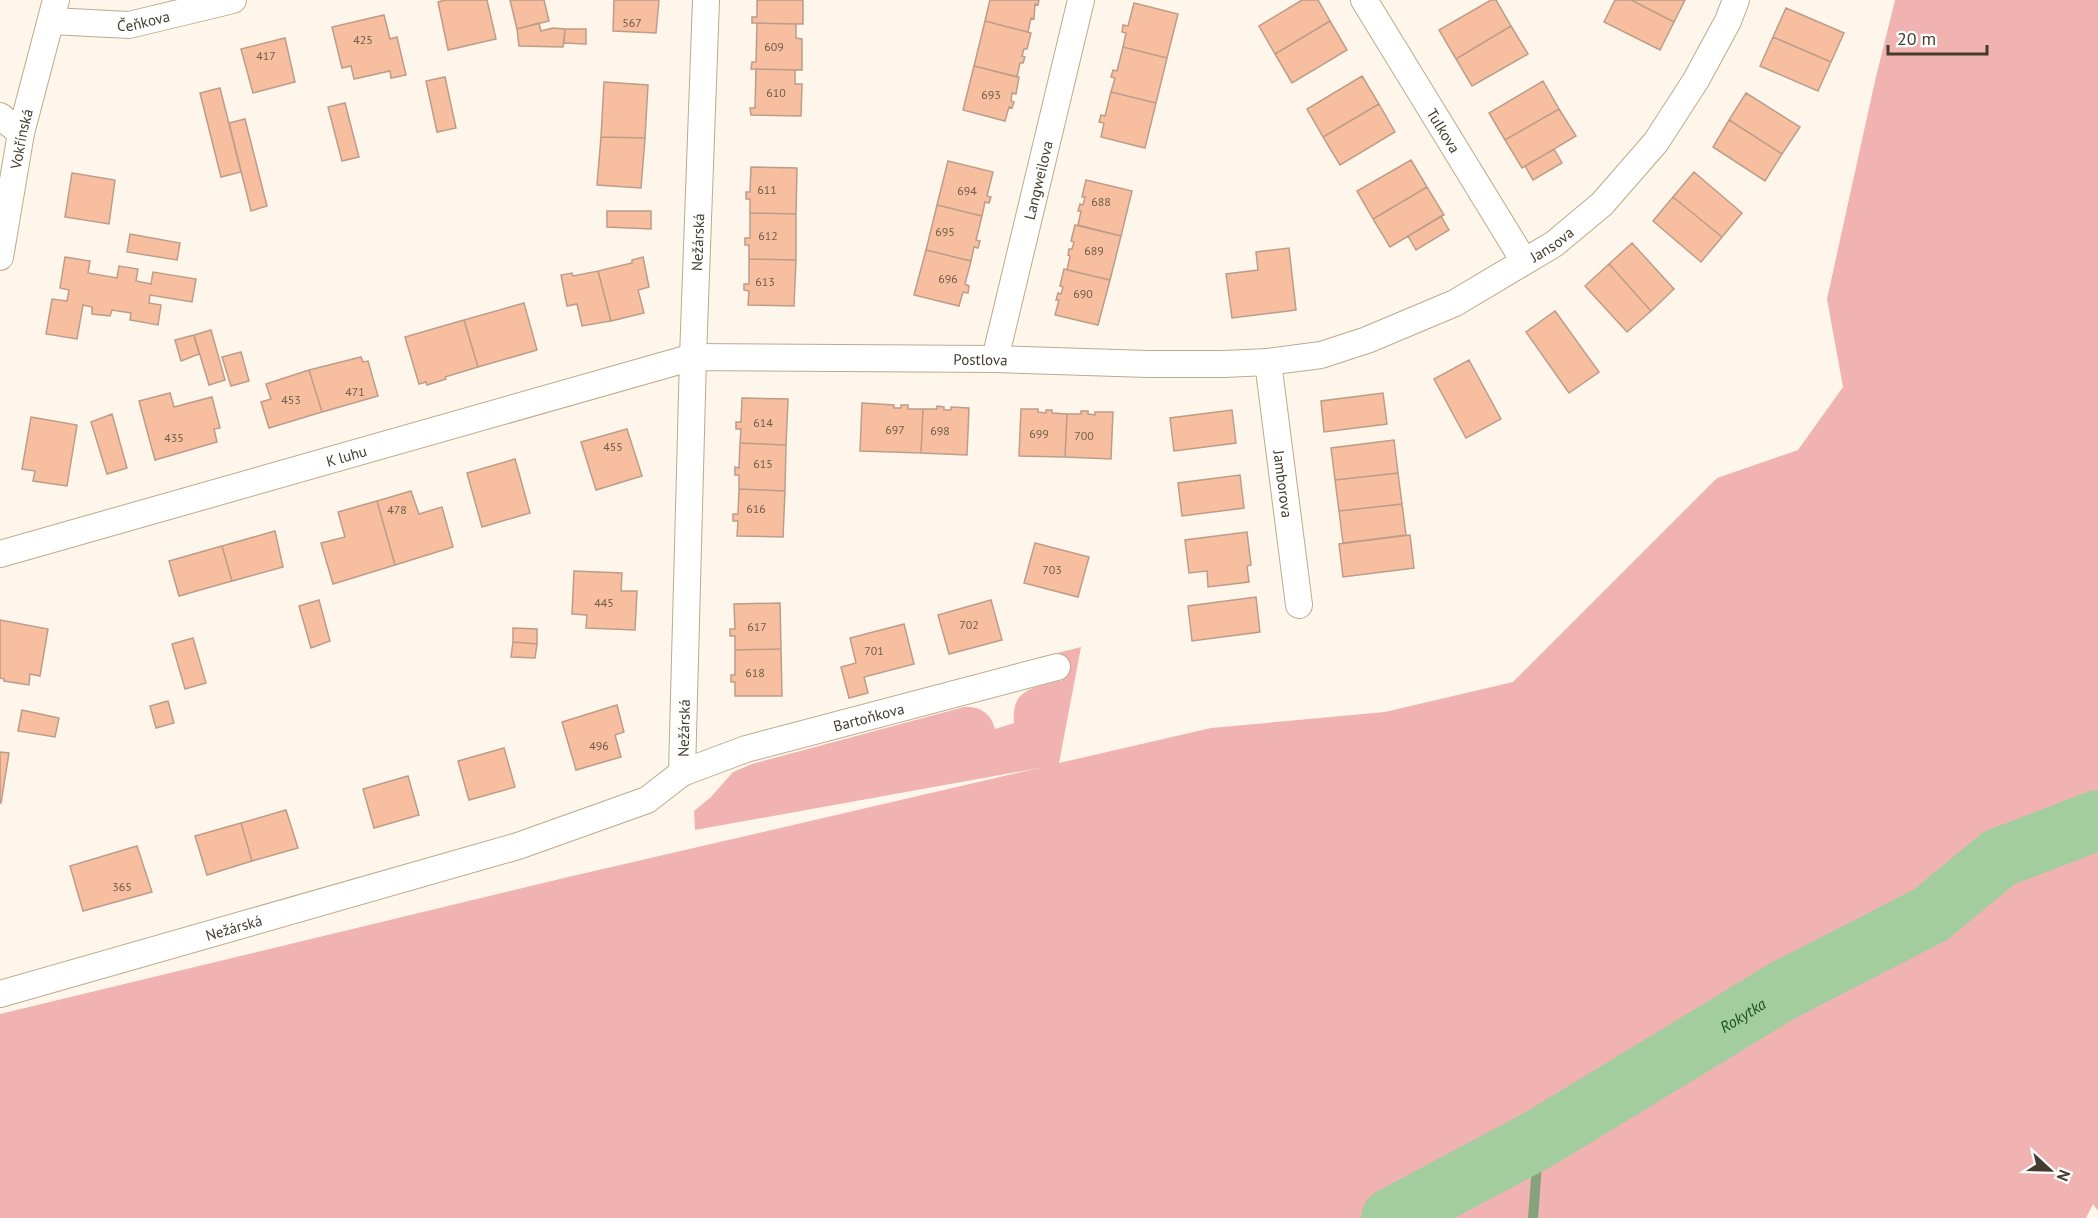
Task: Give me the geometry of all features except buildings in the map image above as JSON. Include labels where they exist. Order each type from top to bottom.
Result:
[{"type":"street","name":"Čeňkova","points":[[54,11],[129,25],[233,0]]},
{"type":"street","name":"Nežárská","points":[[0,994],[518,846],[647,800],[682,773],[693,357],[706,0]]},
{"type":"street","name":"Langweilova","points":[[995,359],[1081,0]]},
{"type":"street","name":"Tulkova","points":[[1364,0],[1524,261]]},
{"type":"street","name":"Jansova","points":[[1268,363],[1321,355],[1367,340],[1455,303],[1554,244],[1602,204],[1656,142],[1696,80],[1728,21],[1736,0]]},
{"type":"street","name":"Vokřínská","points":[[0,257],[21,133],[54,11]]},
{"type":"street","points":[[0,116],[21,133]]},
{"type":"street","name":"Postlova","points":[[693,357],[995,359],[1148,364],[1268,363]]},
{"type":"street","name":"K luhu","points":[[0,554],[693,357]]},
{"type":"street","name":"Jamborova","points":[[1268,363],[1299,605]]},
{"type":"street","name":"Bartoňkova","points":[[682,773],[746,749],[1058,667]]},
{"type":"shaded area","points":[[1895,0],[2098,0],[2098,1211],[2093,1204],[2086,1218],[0,1218],[0,1014],[564,878],[1039,768],[695,830],[694,811],[711,797],[733,772],[752,764],[964,707],[980,709],[991,719],[995,729],[1014,723],[1016,702],[1021,696],[1035,687],[1063,680],[1057,653],[1081,647],[1059,763],[1211,728],[1385,712],[1513,682],[1717,478],[1798,450],[1843,387],[1827,299]]},
{"type":"waterway","name":"Rokytka","points":[[1391,1218],[1539,1139],[1784,990],[1930,915],[1999,858],[2098,820]]},
{"type":"waterway","points":[[1533,1218],[1539,1139]]}]
